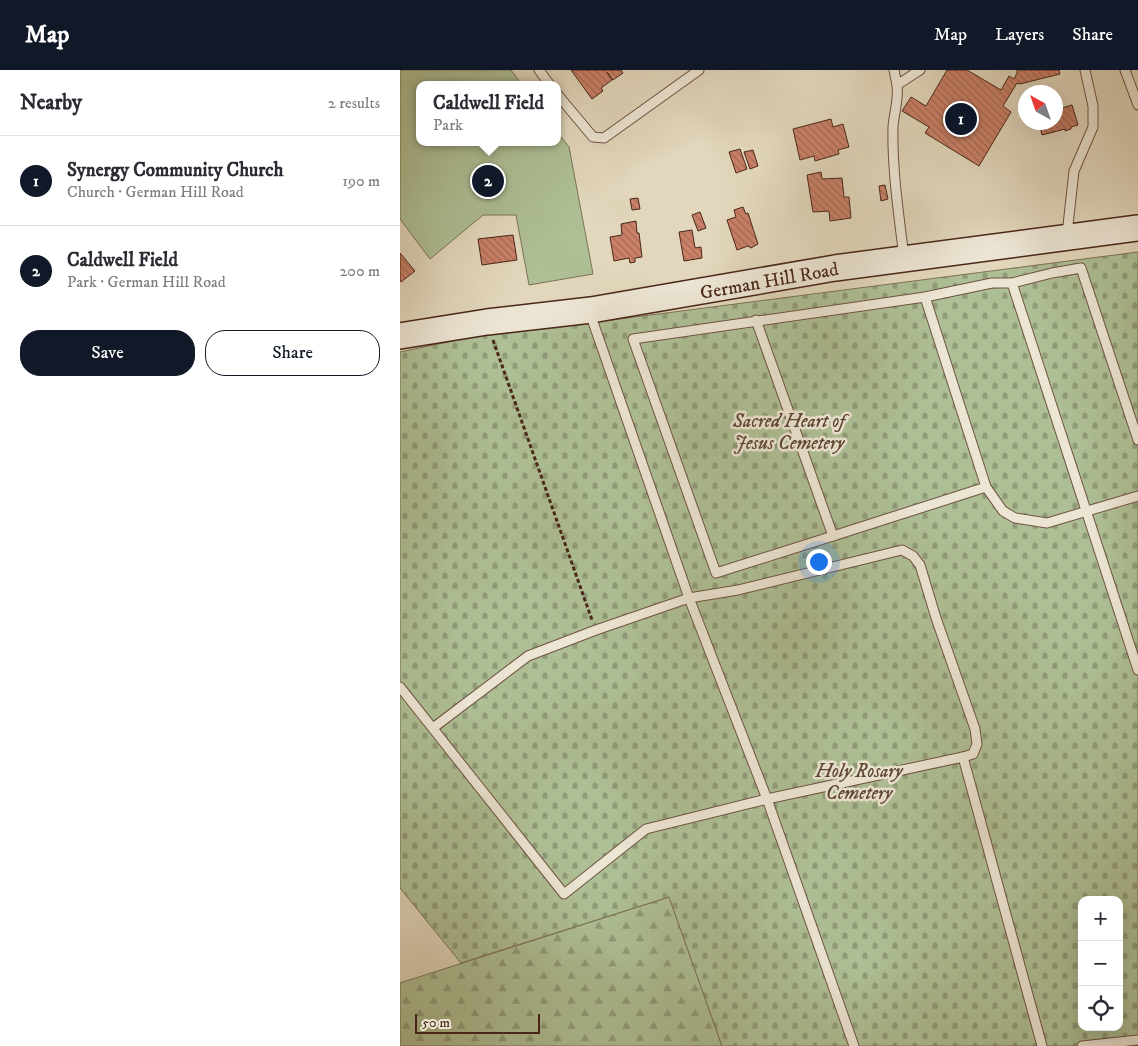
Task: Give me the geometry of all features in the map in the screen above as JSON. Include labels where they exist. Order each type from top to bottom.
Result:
[{"type":"street","name":"German Hill Road","points":[[400,336],[488,322],[591,310],[835,268],[1138,228]]},
{"type":"lane","points":[[539,70],[547,81]]},
{"type":"lane","points":[[561,99],[593,137],[604,138],[699,70]]},
{"type":"lane","points":[[894,70],[898,91],[893,125],[895,178],[904,259]]},
{"type":"lane","points":[[897,84],[920,70]]},
{"type":"lane","points":[[1066,237],[1074,171],[1092,126],[1094,106],[1085,70]]},
{"type":"lane","points":[[1125,70],[1138,105]]},
{"type":"lane","points":[[986,487],[716,573],[634,339],[925,297],[992,283],[1012,283],[1052,272],[1081,268],[1138,440]]},
{"type":"lane","points":[[1012,283],[1138,670]]},
{"type":"lane","points":[[925,297],[986,487],[1003,510],[1015,518],[1047,523],[1138,496]]},
{"type":"lane","points":[[591,310],[593,322],[689,598],[766,799],[854,1046]]},
{"type":"lane","points":[[756,320],[833,536]]},
{"type":"lane","points":[[400,687],[564,894],[646,829],[766,799],[963,757],[973,754],[976,744],[975,729],[920,566],[913,556],[902,550],[738,590],[689,598],[596,630],[528,656],[433,728]]},
{"type":"lane","points":[[963,757],[1042,1046]]},
{"type":"lane","points":[[1082,1046],[1138,1040]]},
{"type":"path","points":[[488,322],[596,630]]},
{"type":"green space","points":[[400,70],[511,70],[519,81],[416,81],[416,146],[561,146],[561,137],[569,147],[593,274],[529,285],[516,215],[483,215],[430,259],[400,219]]},
{"type":"green space","name":"Holy Rosary Cemetery","points":[[1138,252],[1138,1046],[722,1046],[669,897],[461,963],[400,888],[400,352],[491,333],[604,321]]},
{"type":"green space","points":[[669,897],[722,1046],[400,1046],[400,983]]},
{"type":"building","points":[[571,70],[621,70],[623,73],[613,80],[607,72],[612,80],[601,88],[603,91],[592,99]]},
{"type":"building","points":[[947,70],[967,70],[1001,90],[1009,76],[1014,79],[1017,70],[1059,70],[1060,74],[1020,84],[1017,83],[1003,106],[1011,112],[979,166],[925,133],[929,127],[902,111],[911,97],[926,106]]},
{"type":"building","points":[[1072,105],[1078,125],[1065,131],[1065,129],[1063,130],[1063,108]]},
{"type":"building","points":[[831,119],[833,127],[843,124],[849,147],[838,150],[839,154],[815,161],[814,156],[800,160],[793,129]]},
{"type":"building","points":[[1041,130],[1061,130],[1042,135]]},
{"type":"building","points":[[740,149],[747,169],[736,173],[729,152]]},
{"type":"building","points":[[753,150],[758,166],[750,169],[744,152]]},
{"type":"building","points":[[821,172],[822,179],[842,178],[844,197],[849,197],[851,218],[830,221],[829,211],[813,212],[807,175]]},
{"type":"building","points":[[885,185],[888,199],[881,201],[879,186]]},
{"type":"building","points":[[638,198],[640,209],[632,210],[630,199]]},
{"type":"building","points":[[743,207],[746,214],[748,213],[758,244],[751,248],[748,246],[737,250],[727,220],[736,217],[734,210]]},
{"type":"building","points":[[700,212],[706,228],[698,231],[692,215]]},
{"type":"building","points":[[636,221],[642,257],[635,258],[635,262],[630,263],[629,258],[614,261],[610,237],[622,235],[621,224]]},
{"type":"building","points":[[692,230],[695,248],[701,247],[702,258],[684,261],[679,232]]},
{"type":"building","points":[[513,235],[517,260],[482,265],[478,239]]},
{"type":"building","points":[[400,253],[415,271],[401,282],[400,280]]},
{"type":"place","name":"Synergy Community Church","points":[[961,119]]},
{"type":"place","name":"Caldwell Field","points":[[488,181]]},
{"type":"park label","name":"Sacred Heart of Jesus Cemetery","points":[[789,431]]}]
